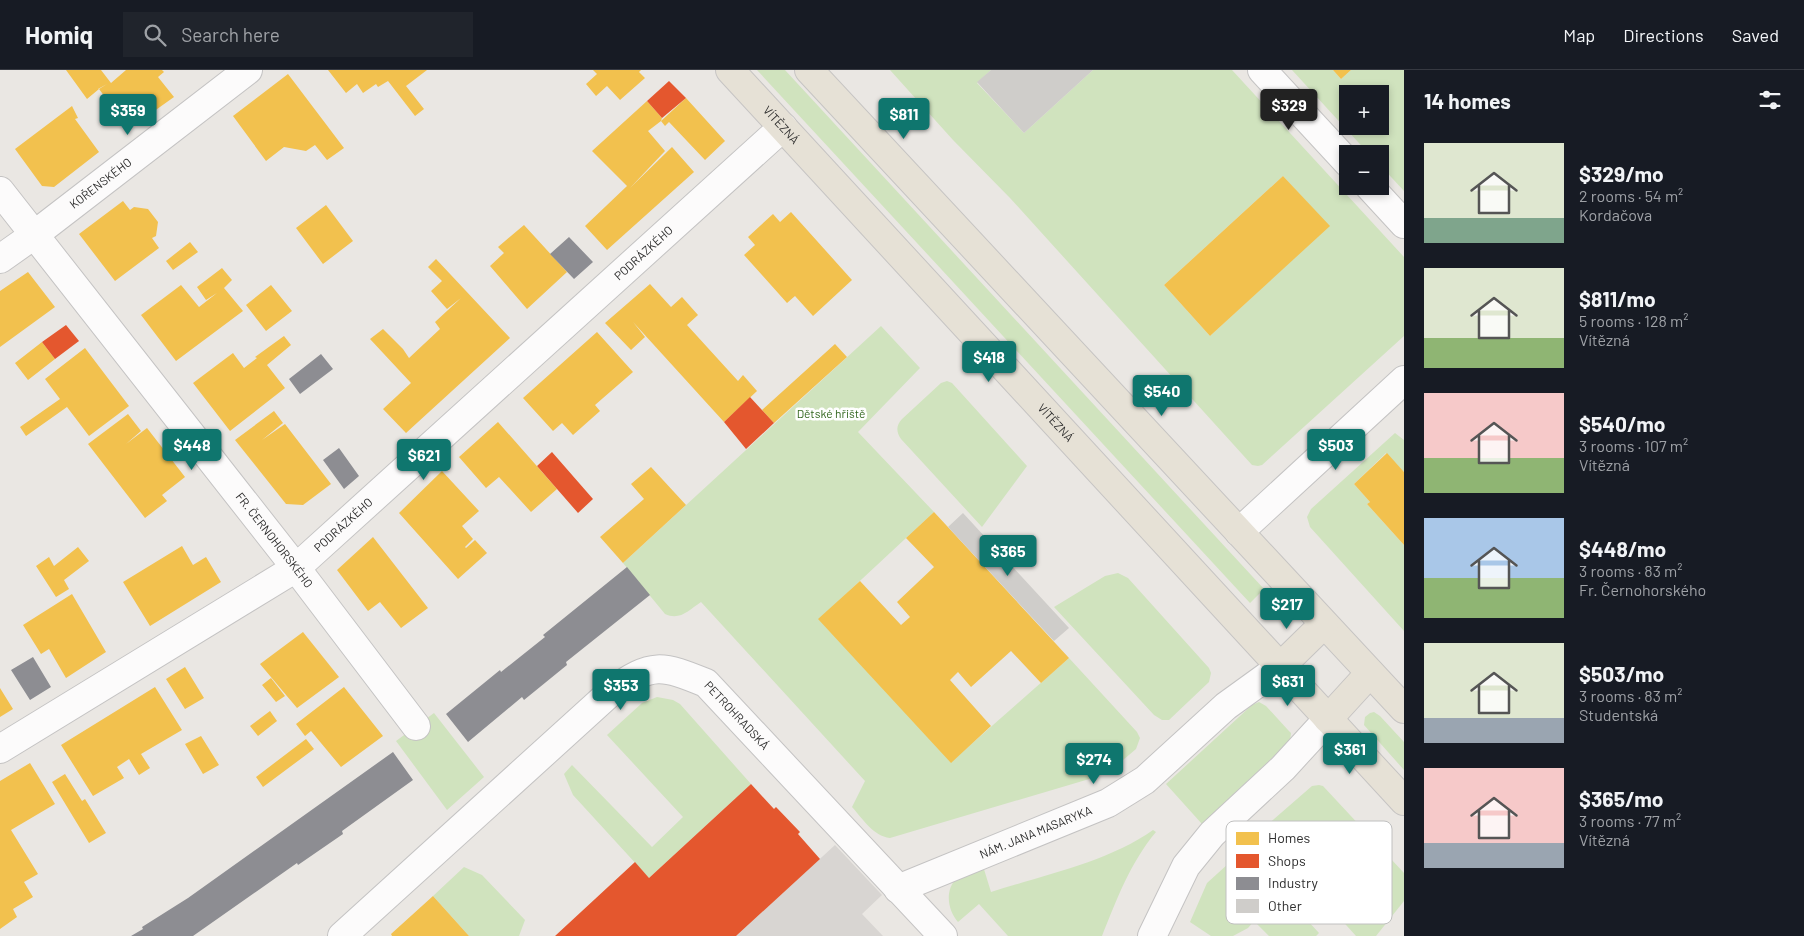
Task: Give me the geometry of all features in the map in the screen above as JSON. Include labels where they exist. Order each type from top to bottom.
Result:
[{"type":"main road","name":"VÍTĚZNÁ","points":[[730,70],[1404,802]]},
{"type":"main road","points":[[809,70],[1404,709]]},
{"type":"main road","points":[[1280,667],[1324,624]]},
{"type":"main road","points":[[1328,719],[1370,673]]},
{"type":"street","name":"KOŘENSKÉHO","points":[[0,259],[34,235],[248,70]]},
{"type":"street","points":[[1262,70],[1339,153]]},
{"type":"street","name":"PODRÁZKÉHO","points":[[0,749],[296,568],[783,127]]},
{"type":"street","name":"FR. ČERNOHORSKÉHO","points":[[0,190],[296,568],[416,726]]},
{"type":"street","points":[[1377,195],[1404,224]]},
{"type":"street","points":[[1239,532],[1404,380]]},
{"type":"street","name":"NÁM. JANA MASARYKA","points":[[898,889],[1108,803],[1145,780],[1226,706],[1280,667]]},
{"type":"street","name":"PETROHRADSKÁ","points":[[342,936],[612,691],[632,676],[652,669],[675,671],[706,683],[943,936]]},
{"type":"street","points":[[1152,936],[1186,866],[1212,834],[1283,768],[1328,719]]},
{"type":"green space","points":[[757,70],[785,70],[1264,589],[1250,603]]},
{"type":"green space","points":[[890,70],[991,70],[977,83],[1024,133],[1093,70],[1232,70],[1339,186],[1339,195],[1347,195],[1404,257],[1404,336],[1262,465],[1252,465],[1010,198],[953,140]],"holes":[[[1283,176],[1329,226],[1210,336],[1164,285]]]},
{"type":"green space","points":[[1292,70],[1333,70],[1341,79],[1351,70],[1404,70],[1404,191],[1389,175],[1389,145],[1361,145],[1352,135],[1389,135],[1389,85],[1339,85],[1339,121]]},
{"type":"green space","name":"Dětské hřiště","points":[[881,326],[920,368],[858,432],[934,512],[819,619],[951,762],[1069,658],[1137,732],[1140,738],[1136,749],[1116,766],[1096,777],[890,838],[884,837],[873,830],[852,807],[865,781],[701,602],[680,615],[670,616],[665,614],[623,563]]},
{"type":"green space","points":[[947,381],[952,383],[1027,466],[982,527],[898,434],[898,426],[902,419],[941,383]]},
{"type":"green space","points":[[1395,433],[1404,440],[1404,472],[1386,453],[1354,484],[1370,502],[1367,504],[1404,545],[1404,631],[1310,527],[1307,517],[1311,509]]},
{"type":"green space","points":[[1118,573],[1128,578],[1209,668],[1211,673],[1209,682],[1169,720],[1162,720],[1154,715],[1054,607],[1105,576]]},
{"type":"green space","points":[[657,697],[673,700],[680,704],[751,784],[649,878],[573,795],[564,774],[572,765],[652,847],[683,817],[607,735],[642,703]]},
{"type":"green space","points":[[1259,702],[1266,706],[1291,733],[1290,741],[1202,824],[1166,784],[1252,705]]},
{"type":"green space","points":[[1374,712],[1404,742],[1404,770],[1364,725],[1365,717]]},
{"type":"green space","points":[[434,713],[484,777],[447,810],[396,741]]},
{"type":"green space","points":[[1312,786],[1323,786],[1356,821],[1272,821]]},
{"type":"green space","points":[[1153,830],[1156,832],[1131,869],[1102,936],[1008,936],[979,904],[958,922],[952,912],[949,894],[953,883],[960,876],[983,866],[991,892],[1096,859],[1116,851]]},
{"type":"green space","points":[[1392,860],[1404,873],[1404,901],[1392,916]]},
{"type":"green space","points":[[1226,866],[1226,924],[1251,924],[1248,928],[1233,936],[1211,936],[1190,922],[1207,883]]},
{"type":"green space","points":[[464,867],[482,875],[525,920],[519,936],[469,936],[433,896]]},
{"type":"green space","points":[[1257,924],[1311,924],[1319,933],[1316,936],[1269,936]]},
{"type":"green space","points":[[1345,924],[1386,924],[1376,936],[1356,936]]},
{"type":"shaded area","points":[[835,845],[882,895],[862,914],[883,936],[736,936]]},
{"type":"building: Homes","points":[[66,70],[101,70],[111,83],[126,70],[162,70],[164,72],[158,77],[174,97],[129,129],[99,89],[87,99]]},
{"type":"building: Homes","points":[[328,70],[427,70],[406,86],[424,109],[415,116],[388,81],[378,87],[376,84],[363,93],[357,84],[346,93]]},
{"type":"building: Homes","points":[[593,70],[641,70],[639,72],[645,78],[620,100],[607,86],[596,96],[586,84],[597,74]]},
{"type":"building: Homes","points":[[1333,70],[1351,70],[1341,79]]},
{"type":"building: Homes","points":[[288,74],[344,148],[327,160],[315,145],[306,151],[284,147],[266,161],[233,116]]},
{"type":"building: Homes","points":[[686,98],[725,141],[705,160],[669,122],[665,126],[661,121]]},
{"type":"building: Homes","points":[[647,101],[662,118],[661,121],[648,131],[665,151],[630,188],[672,147],[694,172],[607,250],[585,226],[627,186],[592,151]]},
{"type":"building: Homes","points":[[72,106],[78,118],[75,119],[99,152],[54,187],[42,186],[15,149]]},
{"type":"building: Homes","points":[[1283,176],[1330,226],[1210,336],[1164,285]]},
{"type":"building: Homes","points":[[123,201],[130,210],[134,207],[148,209],[158,222],[156,236],[152,238],[159,248],[115,281],[79,234]]},
{"type":"building: Homes","points":[[326,205],[353,241],[323,264],[296,228]]},
{"type":"building: Homes","points":[[791,212],[852,280],[813,316],[795,296],[787,303],[744,255],[755,245],[748,237],[773,214],[780,222]]},
{"type":"building: Homes","points":[[524,225],[567,272],[527,309],[490,266],[504,253],[498,247]]},
{"type":"building: Homes","points":[[190,242],[198,252],[173,270],[166,261]]},
{"type":"building: Homes","points":[[436,259],[510,338],[406,433],[383,409],[411,383],[370,339],[383,329],[403,349],[409,358],[440,329],[435,322],[461,298],[447,309],[431,291],[442,281],[428,267]]},
{"type":"building: Homes","points":[[222,268],[232,280],[224,288],[243,311],[176,361],[141,315],[181,285],[199,307],[217,293],[206,300],[197,287]]},
{"type":"building: Homes","points":[[28,272],[55,307],[0,347],[0,291]]},
{"type":"building: Homes","points":[[650,284],[671,307],[682,297],[698,315],[687,325],[738,381],[743,375],[757,391],[724,422],[633,322],[645,337],[631,350],[605,323]]},
{"type":"building: Homes","points":[[271,285],[292,311],[266,331],[246,305]]},
{"type":"building: Homes","points":[[597,332],[633,372],[595,405],[600,411],[573,435],[562,423],[553,431],[523,398]]},
{"type":"building: Homes","points":[[284,336],[291,345],[267,365],[285,388],[230,431],[193,383],[233,353],[244,368],[257,358],[255,357]]},
{"type":"building: Homes","points":[[42,342],[55,359],[28,380],[15,363]]},
{"type":"building: Homes","points":[[835,344],[847,357],[774,423],[762,410]]},
{"type":"building: Homes","points":[[85,348],[129,406],[89,436],[67,407],[26,436],[20,427],[60,399],[45,379]]},
{"type":"building: Homes","points":[[274,411],[283,423],[262,440],[285,424],[331,484],[303,505],[286,504],[235,440]]},
{"type":"building: Homes","points":[[128,414],[141,431],[126,444],[147,428],[185,477],[162,495],[167,501],[145,518],[88,444]]},
{"type":"building: Homes","points":[[498,422],[557,489],[531,512],[499,477],[486,488],[459,457]]},
{"type":"building: Homes","points":[[1387,453],[1404,472],[1404,545],[1367,504],[1370,502],[1354,484]]},
{"type":"building: Homes","points":[[651,467],[686,505],[623,563],[600,537],[644,499],[631,484]]},
{"type":"building: Homes","points":[[442,471],[479,511],[462,526],[473,539],[465,547],[475,540],[487,553],[458,579],[399,513]]},
{"type":"building: Homes","points":[[934,512],[1069,658],[1041,683],[1011,651],[971,687],[958,672],[950,680],[991,726],[951,763],[818,619],[860,581],[901,625],[910,617],[897,602],[934,567],[906,538]]},
{"type":"building: Homes","points":[[373,537],[428,608],[401,628],[380,602],[368,611],[337,570]]},
{"type":"building: Homes","points":[[182,546],[193,565],[206,557],[221,582],[150,626],[123,582]]},
{"type":"building: Homes","points":[[78,547],[89,561],[64,580],[69,589],[56,597],[36,566],[49,557],[54,566]]},
{"type":"building: Homes","points":[[72,594],[106,652],[66,678],[49,649],[41,654],[23,625]]},
{"type":"building: Homes","points":[[303,632],[339,677],[297,708],[260,664]]},
{"type":"building: Homes","points":[[185,667],[204,698],[185,709],[166,679]]},
{"type":"building: Homes","points":[[271,678],[285,696],[276,702],[262,685]]},
{"type":"building: Homes","points":[[155,687],[182,730],[141,754],[150,768],[139,775],[129,759],[117,767],[124,778],[93,796],[61,745]]},
{"type":"building: Homes","points":[[344,687],[383,736],[341,767],[311,731],[305,736],[296,724]]},
{"type":"building: Homes","points":[[0,688],[13,709],[0,717]]},
{"type":"building: Homes","points":[[270,711],[277,721],[258,736],[250,726]]},
{"type":"building: Homes","points":[[201,736],[219,765],[203,774],[185,744]]},
{"type":"building: Homes","points":[[306,739],[314,749],[263,787],[256,777]]},
{"type":"building: Homes","points":[[30,763],[55,804],[11,830],[38,874],[24,882],[33,897],[13,909],[17,917],[0,929],[0,781]]},
{"type":"building: Homes","points":[[65,774],[82,801],[85,799],[106,833],[89,843],[52,782]]},
{"type":"building: Homes","points":[[433,896],[469,936],[392,936],[391,934]]},
{"type":"building: Shops","points":[[669,81],[686,98],[662,118],[647,101]]},
{"type":"building: Shops","points":[[66,325],[79,341],[55,359],[42,342]]},
{"type":"building: Shops","points":[[750,397],[774,423],[746,449],[724,422]]},
{"type":"building: Shops","points":[[552,452],[593,499],[578,513],[537,466]]},
{"type":"building: Shops","points":[[751,784],[774,809],[776,807],[800,832],[798,834],[820,859],[736,936],[555,936],[635,862],[649,878]]},
{"type":"building: Industry","points":[[569,237],[593,262],[574,279],[550,254]]},
{"type":"building: Industry","points":[[321,354],[333,369],[300,394],[289,379]]},
{"type":"building: Industry","points":[[339,448],[359,476],[344,489],[323,460]]},
{"type":"building: Industry","points":[[627,567],[650,595],[566,662],[567,665],[524,700],[522,697],[468,742],[446,714],[500,670],[501,672],[545,637],[543,635]]},
{"type":"building: Industry","points":[[33,657],[51,687],[30,700],[11,670]]},
{"type":"building: Industry","points":[[393,752],[413,780],[342,831],[343,834],[298,865],[297,863],[193,936],[131,936],[188,898]]},
{"type":"building: Other","points":[[991,70],[1093,70],[1024,133],[977,82]]},
{"type":"building: Other","points":[[963,513],[1069,628],[1054,641],[948,527]]}]
